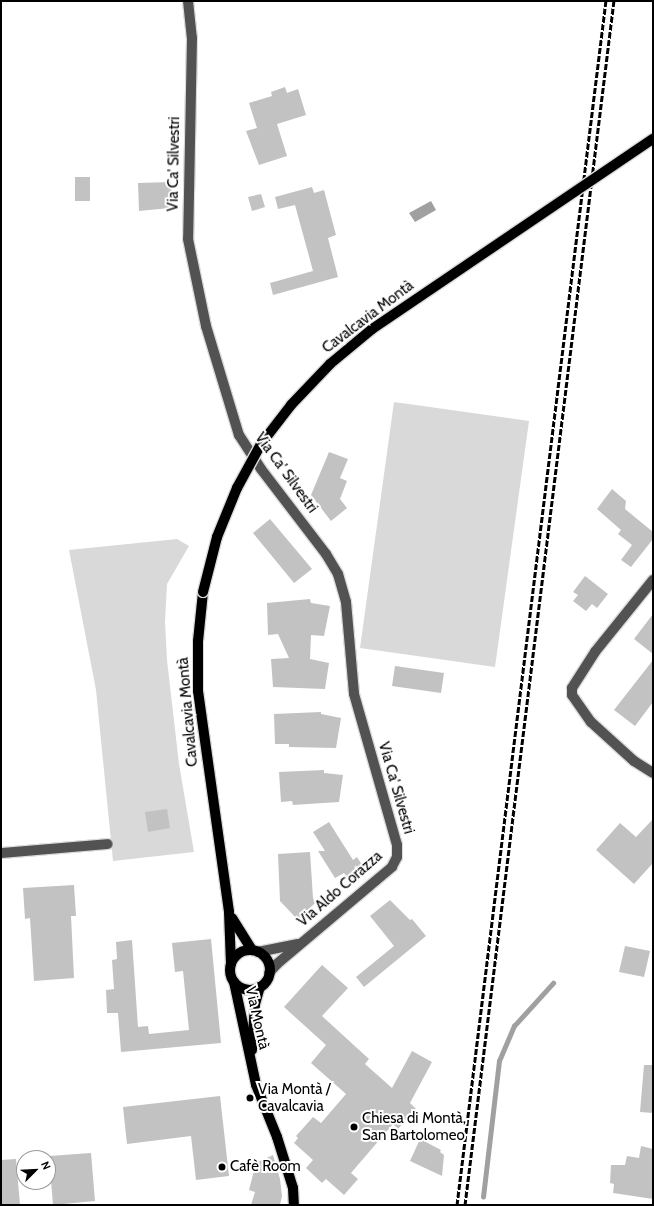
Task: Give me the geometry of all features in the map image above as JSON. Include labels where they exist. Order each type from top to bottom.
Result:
[{"type":"main road","name":"Cavalcavia Montà","points":[[231,964],[229,912],[198,691],[198,641],[203,592],[217,537],[236,488],[265,439],[291,405],[330,364],[372,329],[653,139]]},
{"type":"main road","name":"Cavalcavia Montà","points":[[229,912],[255,951]]},
{"type":"main road","points":[[255,951],[267,961],[269,973],[260,987],[243,989],[234,982],[230,970],[231,964],[239,953],[255,951]]},
{"type":"main road","name":"Via Montà","points":[[234,982],[256,1085],[277,1137],[293,1188],[294,1205]]},
{"type":"main road","name":"Via Montà","points":[[251,1060],[255,1004],[260,987]]},
{"type":"street","name":"Via Ca' Silvestri","points":[[188,1],[192,38],[188,239],[206,326],[239,435],[261,469],[326,554],[338,574],[346,602],[354,694],[383,790],[397,845],[397,857]]},
{"type":"street","points":[[653,580],[595,652],[572,688],[575,702],[596,727],[634,761],[653,773]]},
{"type":"street","points":[[1,853],[108,844]]},
{"type":"street","name":"Via Aldo Corazza","points":[[269,973],[301,943],[392,867],[397,857]]},
{"type":"street","name":"Via Aldo Corazza","points":[[255,951],[301,943]]},
{"type":"shaded area","points":[[431,201],[436,210],[415,222],[409,213]]},
{"type":"shaded area","points":[[394,402],[529,421],[495,667],[360,648]]},
{"type":"shaded area","points":[[177,539],[189,546],[167,584],[165,622],[167,660],[179,764],[194,852],[113,861],[96,690],[69,550]]},
{"type":"building","points":[[285,87],[287,93],[298,89],[306,115],[277,124],[287,156],[259,165],[246,131],[257,128],[249,103],[272,96],[271,92]]},
{"type":"building","points":[[75,177],[90,177],[90,201],[75,201]]},
{"type":"building","points":[[171,182],[172,202],[169,202],[170,208],[139,211],[138,183]]},
{"type":"building","points":[[312,187],[314,193],[324,190],[336,235],[328,238],[338,277],[273,295],[270,283],[313,271],[295,205],[278,209],[275,197]]},
{"type":"building","points":[[261,194],[265,207],[252,211],[248,197]]},
{"type":"building","points":[[329,452],[348,459],[340,478],[347,481],[340,499],[347,508],[331,521],[311,495]]},
{"type":"building","points":[[612,489],[626,501],[625,509],[653,532],[653,539],[631,567],[621,560],[632,545],[618,534],[621,530],[597,509]]},
{"type":"building","points":[[270,519],[312,569],[294,583],[253,533]]},
{"type":"building","points":[[585,576],[608,594],[597,608],[592,604],[586,611],[573,601],[578,595],[573,592]]},
{"type":"building","points":[[310,599],[311,603],[330,606],[324,636],[311,635],[310,659],[329,663],[325,689],[273,687],[271,659],[289,658],[278,634],[268,635],[267,603]]},
{"type":"building","points":[[653,614],[653,654],[634,639]]},
{"type":"building","points":[[653,660],[653,702],[635,726],[614,710]]},
{"type":"building","points":[[395,666],[444,673],[441,693],[392,686]]},
{"type":"building","points":[[321,712],[321,714],[341,718],[336,748],[289,747],[289,744],[275,744],[274,714]]},
{"type":"building","points":[[324,770],[324,773],[343,775],[339,802],[293,805],[292,801],[281,802],[279,772]]},
{"type":"building","points":[[167,809],[170,828],[148,832],[145,812]]},
{"type":"building","points":[[653,819],[653,863],[634,884],[596,850],[620,823],[636,837]]},
{"type":"building","points":[[329,822],[353,860],[357,857],[366,871],[349,881],[344,873],[335,878],[318,851],[325,851],[313,832]]},
{"type":"building","points":[[310,852],[313,898],[315,903],[298,920],[280,901],[278,854]]},
{"type":"building","points":[[74,885],[76,916],[71,916],[74,978],[34,981],[30,918],[25,919],[23,888]]},
{"type":"building","points":[[390,900],[410,920],[412,919],[426,936],[364,987],[356,977],[394,946],[370,916]]},
{"type":"building","points":[[211,939],[221,1043],[121,1052],[118,1013],[107,1013],[106,990],[114,989],[112,960],[117,959],[116,942],[132,940],[138,1027],[148,1026],[149,1034],[189,1030],[183,971],[175,972],[172,943]]},
{"type":"building","points":[[625,946],[650,951],[644,977],[619,972]]},
{"type":"building","points":[[322,965],[348,988],[322,1016],[369,1059],[365,1064],[392,1088],[412,1051],[432,1062],[410,1103],[416,1109],[398,1129],[393,1124],[351,1173],[358,1179],[344,1195],[326,1179],[322,1183],[306,1168],[313,1160],[294,1143],[298,1138],[296,1136],[313,1117],[321,1123],[346,1094],[311,1063],[326,1045],[284,1007]]},
{"type":"building","points":[[644,1065],[653,1065],[653,1113],[640,1112]]},
{"type":"building","points":[[220,1096],[229,1176],[196,1180],[191,1136],[127,1144],[123,1107]]},
{"type":"building","points":[[420,1139],[441,1150],[440,1152],[444,1155],[442,1176],[410,1161]]},
{"type":"building","points":[[641,1146],[653,1149],[653,1199],[613,1193],[614,1184],[610,1183],[611,1165],[625,1165],[627,1156],[639,1158]]},
{"type":"building","points":[[91,1153],[95,1201],[53,1205],[52,1190],[56,1190],[56,1156]]},
{"type":"building","points":[[273,1155],[280,1179],[282,1196],[280,1205],[251,1205],[255,1192],[249,1190],[256,1163]]},
{"type":"building","points":[[16,1159],[16,1190],[19,1190],[20,1205],[1,1205],[1,1160]]},
{"type":"waterway","points":[[483,1197],[499,1061],[514,1026],[553,983]]},
{"type":"railway","points":[[457,1205],[606,1]]},
{"type":"railway","points":[[465,1205],[614,1]]},
{"type":"place","name":"Via Montà / Cavalcavia","points":[[250,1098]]},
{"type":"place","name":"Chiesa di Montà, San Bartolomeo","points":[[354,1127]]},
{"type":"place","name":"Cafè Room","points":[[222,1167]]}]
